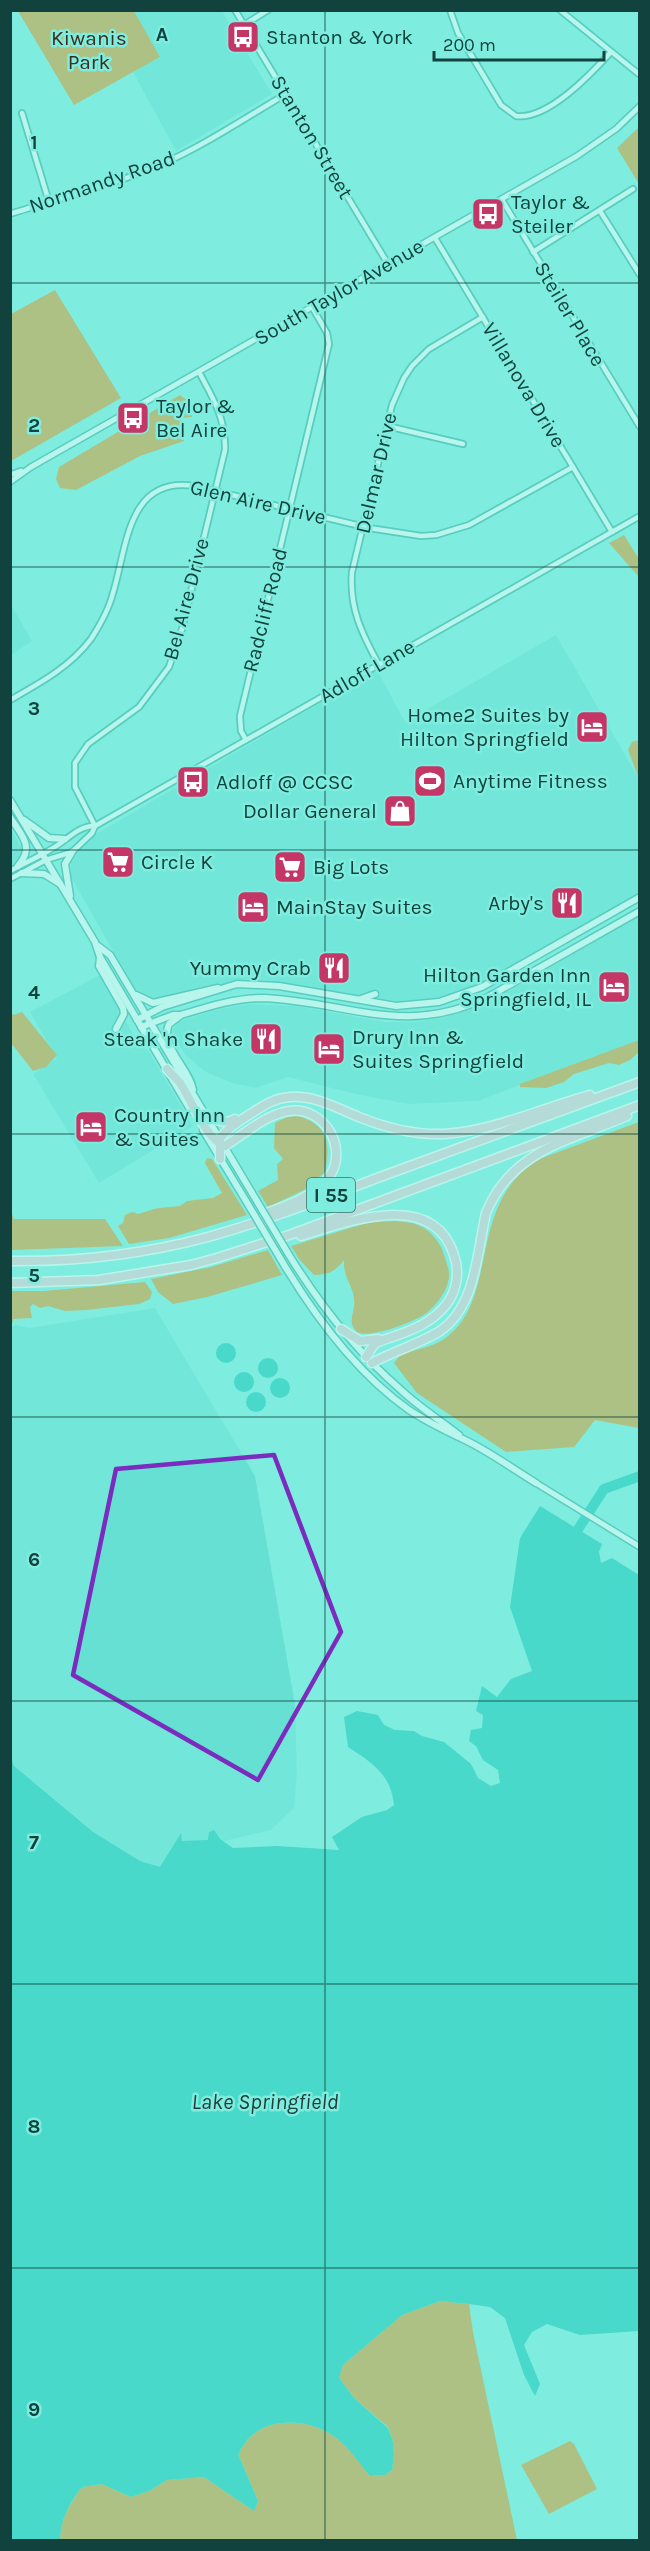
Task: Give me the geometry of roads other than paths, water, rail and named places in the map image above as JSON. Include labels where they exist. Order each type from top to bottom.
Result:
[{"type":"highway","points":[[166,1069],[179,1083],[208,1131],[221,1143]]},
{"type":"highway","points":[[206,1114],[219,1122],[225,1122],[281,1095],[298,1094],[392,1128],[416,1133],[442,1134],[492,1125],[639,1081]]},
{"type":"highway","name":"I 55","points":[[10,1261],[73,1260],[174,1245],[239,1228],[639,1081]]},
{"type":"highway","points":[[220,1159],[221,1143],[233,1124],[276,1100],[294,1097],[319,1100]]},
{"type":"highway","points":[[369,1360],[430,1337],[456,1317],[467,1297],[491,1200],[521,1163],[538,1152],[639,1108]]},
{"type":"highway","name":"I 55","points":[[10,1283],[99,1280],[190,1265],[217,1258],[292,1234],[639,1108]]},
{"type":"highway","points":[[174,1245],[277,1209],[301,1198],[324,1182],[333,1170],[336,1160],[336,1144],[328,1128],[319,1119],[302,1111],[277,1114],[221,1143]]},
{"type":"highway","points":[[217,1258],[241,1256],[303,1235],[366,1218],[395,1214],[415,1216],[427,1221],[440,1231],[449,1243],[457,1265],[456,1285],[448,1303],[436,1315],[416,1329],[374,1345],[369,1360]]},
{"type":"highway","points":[[341,1329],[356,1340],[365,1342],[424,1323]]},
{"type":"main road","points":[[10,800],[98,946],[99,966],[123,1008],[124,1014],[116,1029]]},
{"type":"main road","points":[[19,815],[47,838],[65,839]]},
{"type":"main road","points":[[10,817],[27,846],[26,857],[18,866]]},
{"type":"main road","points":[[70,899],[65,864],[72,852]]},
{"type":"main road","points":[[22,873],[44,874],[61,885]]},
{"type":"main road","points":[[132,991],[139,998],[153,1003],[210,988],[259,984],[381,1004],[412,1006],[461,997],[639,897]]},
{"type":"main road","points":[[137,1020],[181,1015],[229,1002],[260,998],[298,1001],[396,1018],[439,1014],[471,1005],[488,997],[639,911]]},
{"type":"main road","points":[[98,946],[110,954],[289,1255],[341,1329],[369,1360],[411,1399],[467,1441]]},
{"type":"main road","points":[[100,957],[297,1286],[329,1330],[387,1393],[409,1410],[467,1441],[536,1483]]},
{"type":"main road","points":[[141,1027],[162,1006],[225,987]]},
{"type":"main road","points":[[356,999],[375,994]]},
{"type":"main road","points":[[181,1015],[169,1024],[167,1037],[191,1081],[193,1094]]},
{"type":"main road","points":[[361,1366],[369,1360]]},
{"type":"street","name":"Stanton Street","points":[[235,10],[388,264]]},
{"type":"street","points":[[244,25],[268,10]]},
{"type":"street","points":[[450,10],[458,33],[504,108],[511,114],[522,116],[538,112],[576,87],[611,52]]},
{"type":"street","points":[[560,10],[639,75]]},
{"type":"street","name":"Normandy Road","points":[[10,214],[161,165],[286,94]]},
{"type":"street","name":"South Taylor Avenue","points":[[10,482],[31,467],[590,148],[616,129],[639,106]]},
{"type":"street","points":[[22,113],[49,202]]},
{"type":"street","points":[[533,252],[633,189]]},
{"type":"street","name":"Steiler Place","points":[[502,200],[639,427]]},
{"type":"street","points":[[600,211],[639,276]]},
{"type":"street","name":"Villanova Drive","points":[[435,238],[612,532]]},
{"type":"street","name":"Radcliff Road","points":[[246,741],[241,731],[240,716],[329,344],[327,333],[312,307]]},
{"type":"street","name":"Delmar Drive","points":[[379,665],[361,631],[352,599],[352,572],[397,392],[412,366],[429,349],[483,317]]},
{"type":"street","name":"Bel Aire Drive","points":[[95,826],[75,787],[73,775],[75,763],[88,744],[139,707],[169,667],[180,638],[225,450],[223,421],[199,372]]},
{"type":"street","points":[[387,426],[463,444]]},
{"type":"street","name":"South Taylor Avenue","points":[[10,475],[31,467]]},
{"type":"street","name":"Glen Aire Drive","points":[[10,700],[57,672],[91,639],[109,606],[130,524],[141,505],[156,493],[174,486],[187,485],[363,527],[421,536],[453,531],[469,525],[573,467]]},
{"type":"street","name":"Adloff Lane","points":[[10,879],[44,857],[65,839],[89,826],[95,826],[639,516]]},
{"type":"street","name":"Adloff Lane","points":[[10,871],[44,857],[72,852],[92,833],[95,826]]},
{"type":"street","points":[[536,1483],[639,1546]]},
{"type":"water","points":[[222,1343],[230,1343],[236,1349],[236,1357],[230,1363],[222,1363],[216,1357],[216,1349]]},
{"type":"water","points":[[268,1358],[275,1361],[278,1368],[275,1375],[268,1378],[261,1375],[258,1368],[261,1361]]},
{"type":"water","points":[[240,1372],[248,1372],[254,1378],[254,1386],[248,1392],[240,1392],[234,1386],[234,1378]]},
{"type":"water","points":[[280,1378],[287,1381],[290,1388],[287,1395],[280,1398],[273,1395],[270,1388],[273,1381]]},
{"type":"water","points":[[252,1392],[260,1392],[266,1398],[266,1406],[260,1412],[252,1412],[246,1406],[246,1398]]},
{"type":"water","name":"Lake Springfield","points":[[540,1506],[602,1544],[599,1552],[601,1563],[612,1558],[639,1575],[639,2331],[580,2335],[547,2324],[532,2332],[524,2345],[540,2384],[535,2396],[524,2375],[505,2318],[490,2307],[440,2301],[402,2315],[343,2365],[339,2378],[355,2399],[388,2428],[393,2442],[394,2455],[392,2470],[385,2475],[370,2476],[343,2444],[323,2430],[302,2424],[281,2423],[261,2429],[252,2435],[238,2454],[258,2501],[254,2511],[204,2477],[167,2480],[149,2491],[131,2497],[102,2484],[82,2487],[64,2518],[60,2540],[11,2540],[11,1758],[14,1766],[93,1832],[140,1861],[160,1867],[181,1833],[182,1841],[208,1840],[209,1832],[214,1830],[220,1839],[233,1848],[277,1846],[339,1850],[332,1837],[362,1817],[387,1810],[394,1805],[385,1778],[373,1764],[348,1747],[344,1717],[357,1711],[378,1715],[384,1725],[395,1730],[414,1731],[422,1736],[444,1742],[471,1764],[478,1778],[491,1786],[500,1783],[498,1770],[483,1760],[476,1746],[469,1741],[471,1730],[482,1728],[483,1715],[476,1711],[482,1686],[497,1697],[511,1679],[532,1671],[510,1607],[520,1538]]},
{"type":"waterway","points":[[575,1534],[604,1489],[640,1476]]},
{"type":"place","name":"Stanton & York","points":[[243,37]]},
{"type":"place","name":"Taylor & Steiler","points":[[488,214]]},
{"type":"place","name":"Taylor & Bel Aire","points":[[133,418]]},
{"type":"place","name":"Home2 Suites by Hilton Springfield","points":[[592,727]]},
{"type":"place","name":"Anytime Fitness","points":[[430,781]]},
{"type":"place","name":"Adloff @ CCSC","points":[[193,782]]},
{"type":"place","name":"Dollar General","points":[[400,811]]},
{"type":"place","name":"Circle K","points":[[118,862]]},
{"type":"place","name":"Big Lots","points":[[290,867]]},
{"type":"place","name":"Arby's","points":[[567,903]]},
{"type":"place","name":"MainStay Suites","points":[[253,907]]},
{"type":"place","name":"Yummy Crab","points":[[334,968]]},
{"type":"place","name":"Hilton Garden Inn Springfield, IL","points":[[614,987]]},
{"type":"place","name":"Steak 'n Shake","points":[[266,1039]]},
{"type":"place","name":"Drury Inn & Suites Springfield","points":[[329,1049]]},
{"type":"place","name":"Country Inn & Suites","points":[[91,1127]]},
{"type":"park label","name":"Kiwanis Park","points":[[89,50]]}]
